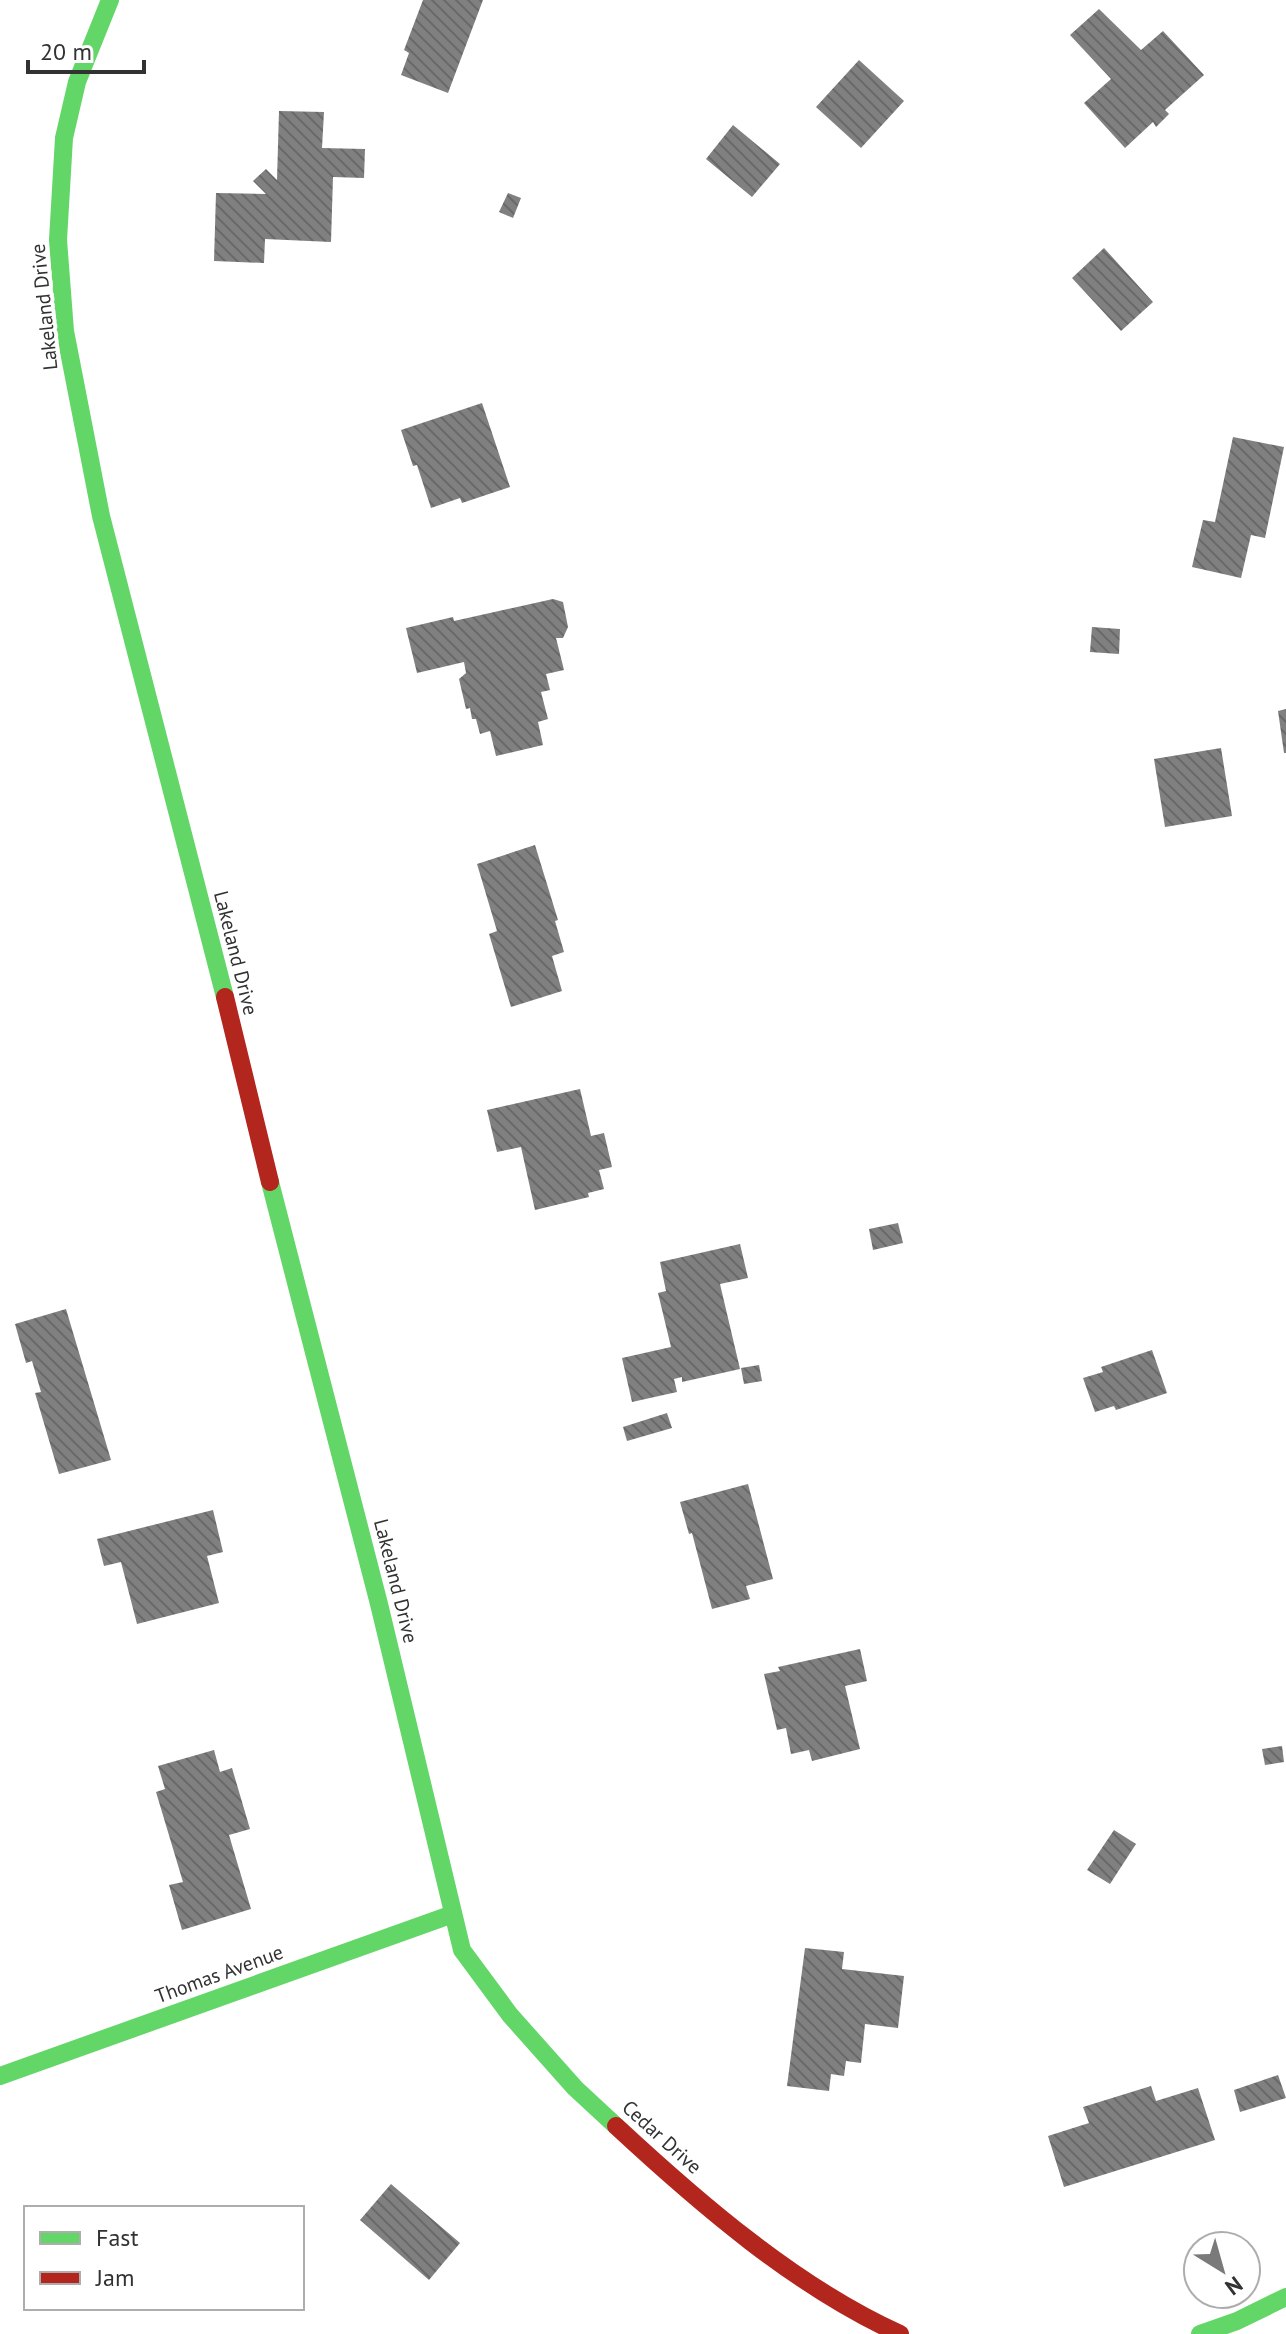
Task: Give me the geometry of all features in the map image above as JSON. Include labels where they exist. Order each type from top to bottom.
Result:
[{"type":"street","name":"Lakeland Drive","points":[[110,0],[77,82],[64,138],[58,240],[65,331],[101,516],[240,1056],[289,1263],[379,1604],[453,1914]]},
{"type":"street","name":"Thomas Avenue","points":[[0,2076],[453,1914]]},
{"type":"street","name":"Cedar Drive","points":[[453,1914],[462,1950],[510,2015],[585,2098],[671,2176],[776,2260],[871,2321],[900,2334]]},
{"type":"street","points":[[1200,2334],[1237,2321],[1286,2297]]},
{"type":"building","points":[[423,0],[483,0],[448,93],[401,75],[409,53],[404,50]]},
{"type":"building","points":[[1099,9],[1141,50],[1163,31],[1204,75],[1165,110],[1169,114],[1156,127],[1153,122],[1125,148],[1084,103],[1111,79],[1070,35]]},
{"type":"building","points":[[859,60],[904,101],[861,148],[816,107]]},
{"type":"building","points":[[279,111],[324,112],[322,148],[365,149],[364,178],[333,177],[331,242],[265,239],[264,263],[214,261],[216,193],[266,194],[253,181],[266,169],[277,180]]},
{"type":"building","points":[[733,125],[780,164],[752,197],[706,159]]},
{"type":"building","points":[[508,193],[521,198],[513,218],[499,212]]},
{"type":"building","points":[[1104,248],[1153,302],[1121,331],[1072,278]]},
{"type":"building","points":[[482,403],[510,487],[462,503],[460,498],[431,508],[401,430]]},
{"type":"building","points":[[1233,437],[1284,447],[1265,538],[1251,535],[1241,578],[1192,567],[1203,520],[1215,522]]},
{"type":"building","points":[[553,599],[563,602],[568,627],[563,638],[556,638],[564,670],[546,674],[550,690],[541,692],[548,719],[538,722],[543,745],[496,756],[490,731],[480,734],[470,708],[466,709],[459,679],[466,673],[464,662],[417,673],[406,628],[453,617],[454,621]]},
{"type":"building","points":[[1092,627],[1120,629],[1119,654],[1090,652]]},
{"type":"building","points":[[1286,709],[1286,753],[1284,753],[1278,711]]},
{"type":"building","points":[[1221,748],[1232,816],[1165,827],[1154,759]]},
{"type":"building","points":[[535,845],[558,920],[555,921],[564,952],[552,956],[562,991],[511,1007],[489,934],[497,931],[477,864]]},
{"type":"building","points":[[580,1089],[591,1136],[604,1133],[612,1167],[599,1170],[604,1189],[588,1193],[589,1197],[535,1210],[521,1147],[497,1152],[487,1110]]},
{"type":"building","points":[[898,1223],[903,1243],[873,1250],[869,1229]]},
{"type":"building","points":[[740,1244],[748,1278],[720,1284],[740,1369],[682,1382],[682,1377],[674,1379],[677,1392],[632,1402],[622,1358],[671,1347],[658,1293],[666,1291],[660,1262]]},
{"type":"building","points":[[66,1309],[111,1460],[59,1474],[35,1393],[41,1392],[32,1361],[26,1363],[15,1324]]},
{"type":"building","points":[[1152,1350],[1167,1393],[1116,1410],[1114,1406],[1095,1412],[1083,1378],[1103,1372],[1101,1367]]},
{"type":"building","points":[[759,1365],[762,1381],[744,1384],[741,1368]]},
{"type":"building","points":[[667,1413],[672,1428],[627,1441],[623,1427]]},
{"type":"building","points":[[748,1484],[773,1579],[746,1586],[750,1599],[712,1609],[692,1533],[689,1534],[680,1502]]},
{"type":"building","points":[[213,1510],[223,1552],[207,1556],[219,1603],[137,1624],[121,1562],[104,1566],[97,1539]]},
{"type":"building","points":[[860,1649],[867,1681],[845,1686],[860,1749],[812,1761],[809,1750],[791,1754],[786,1728],[777,1730],[764,1674],[780,1671],[778,1667]]},
{"type":"building","points":[[1282,1746],[1284,1762],[1265,1765],[1262,1749]]},
{"type":"building","points":[[214,1750],[220,1772],[232,1768],[250,1829],[229,1835],[251,1909],[182,1930],[169,1885],[183,1882],[156,1792],[165,1789],[158,1766]]},
{"type":"building","points":[[1114,1830],[1136,1844],[1110,1884],[1087,1870]]},
{"type":"building","points":[[805,1948],[844,1952],[842,1969],[904,1976],[898,2028],[865,2024],[861,2063],[846,2061],[844,2076],[831,2074],[829,2091],[787,2086]]},
{"type":"building","points":[[1278,2075],[1286,2098],[1240,2112],[1234,2090]]},
{"type":"building","points":[[1151,2086],[1156,2101],[1198,2088],[1215,2140],[1064,2187],[1048,2136],[1089,2123],[1083,2107]]},
{"type":"building","points":[[391,2184],[460,2243],[429,2280],[360,2220]]},
{"type":"traffic: fast","points":[[110,0],[77,82],[64,138],[58,240],[65,331],[101,516],[225,997]]},
{"type":"traffic: fast","points":[[270,1182],[379,1604],[462,1950],[510,2015],[575,2088],[616,2126]]},
{"type":"traffic: fast","points":[[0,2076],[453,1914]]},
{"type":"traffic: fast","points":[[1200,2334],[1237,2321],[1286,2297]]},
{"type":"traffic: jam","points":[[225,997],[270,1182]]},
{"type":"traffic: jam","points":[[616,2126],[715,2213],[786,2268],[861,2315],[900,2334]]}]
